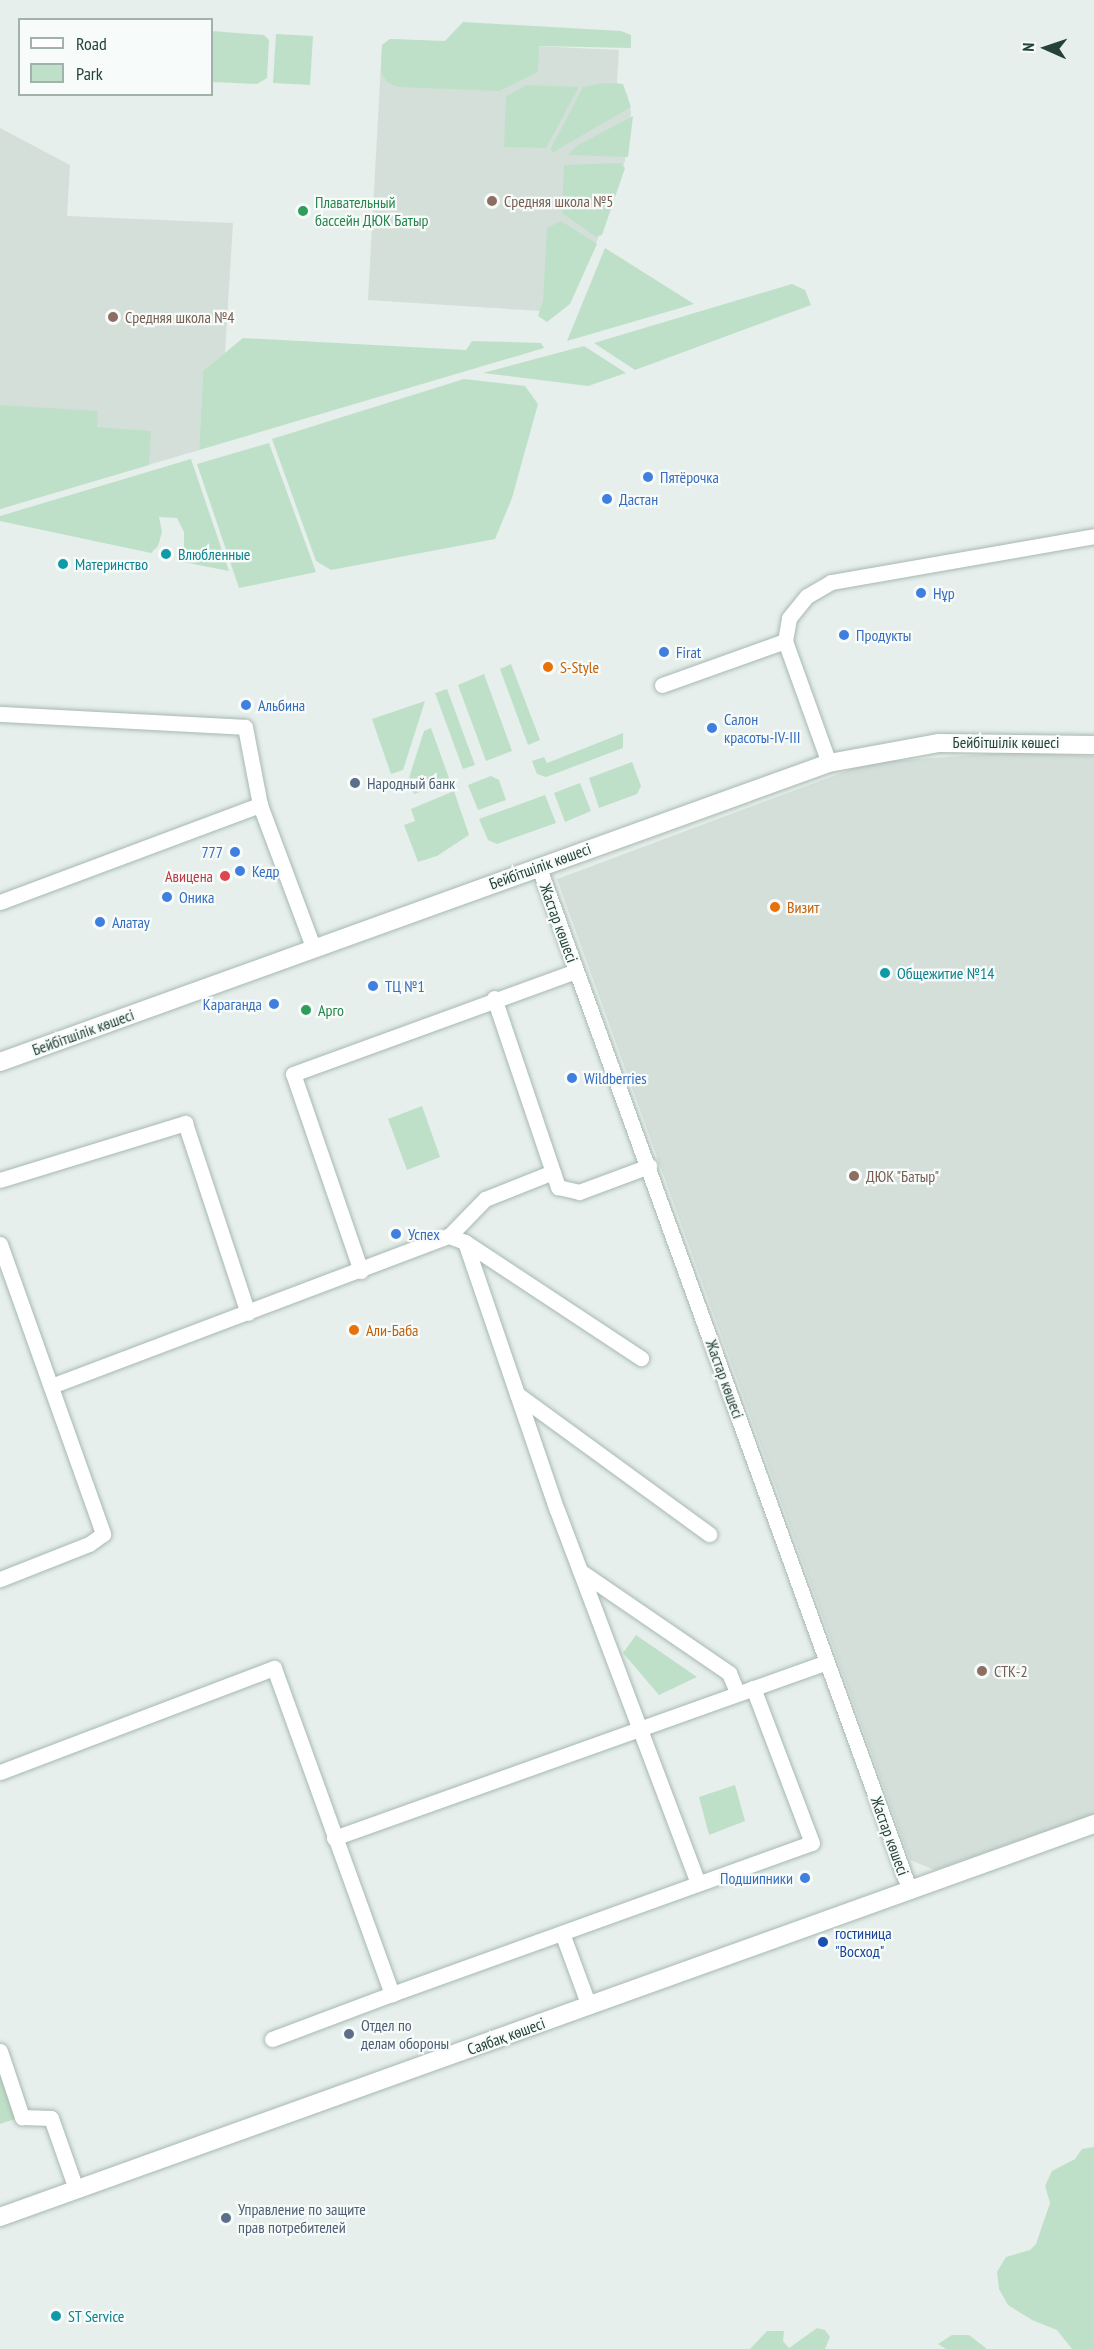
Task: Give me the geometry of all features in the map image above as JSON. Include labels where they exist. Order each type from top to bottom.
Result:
[{"type":"street","points":[[830,763],[785,641],[789,618],[807,596],[831,582],[1094,536]]},
{"type":"street","points":[[662,685],[785,641]]},
{"type":"street","points":[[0,714],[245,727],[260,805],[313,947]]},
{"type":"street","name":"Бейбітшілік көшесі","points":[[0,1062],[313,947],[830,763],[939,743],[1094,746]]},
{"type":"street","points":[[0,902],[260,805]]},
{"type":"street","name":"Жастар көшесі","points":[[539,868],[649,1166],[910,1891]]},
{"type":"street","points":[[361,1271],[293,1074],[494,998],[576,971]]},
{"type":"street","points":[[494,998],[558,1186],[579,1192],[649,1166]]},
{"type":"street","points":[[0,1180],[185,1123],[248,1312]]},
{"type":"street","points":[[51,1386],[449,1236],[485,1199],[553,1172]]},
{"type":"street","points":[[449,1236],[465,1242],[640,1358]]},
{"type":"street","points":[[465,1242],[580,1571],[699,1883]]},
{"type":"street","points":[[0,1244],[103,1534],[89,1544],[0,1579]]},
{"type":"street","points":[[517,1394],[709,1534]]},
{"type":"street","points":[[580,1571],[729,1673],[737,1692]]},
{"type":"street","points":[[334,1838],[641,1729],[737,1692],[827,1662]]},
{"type":"street","points":[[0,1772],[274,1668],[392,1994]]},
{"type":"street","points":[[272,2039],[812,1843],[753,1688]]},
{"type":"street","name":"Саябақ көшесі","points":[[0,2217],[1094,1824]]},
{"type":"street","points":[[562,1933],[589,2006]]},
{"type":"street","points":[[0,2051],[22,2117],[51,2118],[76,2190]]},
{"type":"shaded area","name":"Средняя школа №5","points":[[390,39],[619,50],[617,82],[627,94],[631,112],[625,161],[597,241],[569,302],[556,312],[368,300],[382,45]]},
{"type":"shaded area","name":"Средняя школа №4","points":[[0,128],[70,165],[67,216],[233,223],[225,353],[203,371],[199,450],[0,509]]},
{"type":"shaded area","points":[[1015,752],[1094,756],[1094,1814],[935,1870],[910,1860],[557,879],[852,769],[878,762]]},
{"type":"green space","points":[[463,22],[621,31],[631,35],[631,48],[539,46],[538,72],[499,91],[398,87],[387,82],[381,72],[382,45],[390,39],[445,41]]},
{"type":"green space","points":[[213,31],[264,35],[269,40],[267,78],[257,84],[213,82]]},
{"type":"green space","points":[[276,34],[313,36],[310,85],[273,83]]},
{"type":"green space","points":[[604,83],[623,84],[631,107],[552,153],[551,148],[583,87]]},
{"type":"green space","points":[[527,85],[579,87],[546,148],[504,147],[506,96]]},
{"type":"green space","points":[[633,116],[628,157],[568,155],[578,145]]},
{"type":"green space","points":[[621,163],[625,168],[602,235],[596,237],[562,213],[564,165]]},
{"type":"green space","points":[[561,221],[597,244],[570,304],[547,322],[538,316],[543,301],[547,228]]},
{"type":"green space","points":[[605,248],[694,304],[567,341]]},
{"type":"green space","points":[[792,284],[805,290],[811,305],[635,370],[594,343]]},
{"type":"green space","points":[[243,338],[466,350],[472,341],[541,343],[544,348],[199,450],[203,371]]},
{"type":"green space","points":[[584,346],[626,373],[588,386],[483,373]]},
{"type":"green space","points":[[464,379],[525,386],[538,404],[512,498],[495,539],[331,570],[316,561],[272,439]]},
{"type":"green space","points":[[0,405],[98,411],[97,427],[151,431],[149,465],[0,509]]},
{"type":"green space","points":[[269,443],[316,572],[239,588],[197,464]]},
{"type":"green space","points":[[191,459],[229,571],[178,561],[184,547],[184,532],[177,518],[159,517],[162,532],[158,546],[151,553],[0,521],[0,516]]},
{"type":"green space","points":[[511,664],[540,740],[528,745],[500,669]]},
{"type":"green space","points":[[484,674],[512,751],[486,761],[458,685]]},
{"type":"green space","points":[[447,689],[475,765],[463,769],[435,693]]},
{"type":"green space","points":[[425,701],[403,770],[391,774],[372,719]]},
{"type":"green space","points":[[431,728],[450,781],[414,794],[408,781],[424,731]]},
{"type":"green space","points":[[623,733],[623,748],[546,777],[537,774],[532,761],[544,757],[547,763]]},
{"type":"green space","points":[[632,762],[641,786],[637,794],[599,808],[589,778]]},
{"type":"green space","points":[[491,776],[499,780],[506,800],[478,810],[468,785]]},
{"type":"green space","points":[[580,783],[591,811],[565,822],[554,793]]},
{"type":"green space","points":[[454,791],[469,835],[437,856],[418,862],[404,825],[415,821],[411,809]]},
{"type":"green space","points":[[545,795],[556,823],[497,844],[488,840],[479,819]]},
{"type":"green space","points":[[422,1106],[440,1157],[407,1170],[388,1119]]},
{"type":"green space","points":[[636,1635],[697,1677],[659,1695],[623,1653]]},
{"type":"green space","points":[[735,1785],[745,1821],[709,1835],[699,1797]]},
{"type":"green space","points":[[0,2071],[15,2119],[0,2124]]},
{"type":"green space","points":[[1094,2147],[1094,2349],[1072,2349],[1057,2330],[1032,2320],[1008,2305],[999,2289],[997,2272],[1006,2257],[1030,2250],[1036,2244],[1050,2203],[1045,2186],[1052,2171],[1075,2159],[1082,2149]]},
{"type":"green space","points":[[817,2328],[825,2330],[830,2337],[825,2349],[750,2349],[767,2331],[784,2331],[783,2341],[789,2348]]},
{"type":"green space","points":[[952,2335],[969,2335],[987,2349],[946,2349],[938,2344]]},
{"type":"place","name":"Средняя школа №5","points":[[492,201]]},
{"type":"place","name":"Плавательный бассейн ДЮК Батыр","points":[[303,211]]},
{"type":"place","name":"Средняя школа №4","points":[[113,317]]},
{"type":"place","name":"Пятёрочка","points":[[648,477]]},
{"type":"place","name":"Дастан","points":[[607,499]]},
{"type":"place","name":"Влюбленные","points":[[166,554]]},
{"type":"place","name":"Материнство","points":[[63,564]]},
{"type":"place","name":"Нұр","points":[[921,593]]},
{"type":"place","name":"Продукты","points":[[844,635]]},
{"type":"place","name":"Firat","points":[[664,652]]},
{"type":"place","name":"S-Style","points":[[548,667]]},
{"type":"place","name":"Альбина","points":[[246,705]]},
{"type":"place","name":"Салон красоты-IV-III","points":[[712,728]]},
{"type":"place","name":"Народный банк","points":[[355,783]]},
{"type":"place","name":"777","points":[[235,852]]},
{"type":"place","name":"Кедр","points":[[240,871]]},
{"type":"place","name":"Авицена","points":[[225,876]]},
{"type":"place","name":"Оника","points":[[167,897]]},
{"type":"place","name":"Визит","points":[[775,907]]},
{"type":"place","name":"Алатау","points":[[100,922]]},
{"type":"place","name":"Общежитие №14","points":[[885,973]]},
{"type":"place","name":"ТЦ №1","points":[[373,986]]},
{"type":"place","name":"Караганда","points":[[274,1004]]},
{"type":"place","name":"Арго","points":[[306,1010]]},
{"type":"place","name":"Wildberries","points":[[572,1078]]},
{"type":"place","name":"ДЮК \"Батыр\"","points":[[854,1176]]},
{"type":"place","name":"Успех","points":[[396,1234]]},
{"type":"place","name":"Али-Баба","points":[[354,1330]]},
{"type":"place","name":"СТК-2","points":[[982,1671]]},
{"type":"place","name":"Подшипники","points":[[805,1878]]},
{"type":"place","name":"гостиница \"Восход\"","points":[[823,1942]]},
{"type":"place","name":"Отдел по делам обороны","points":[[349,2034]]},
{"type":"place","name":"Управление по защите прав потребителей","points":[[226,2218]]},
{"type":"place","name":"ST Service","points":[[56,2316]]}]
